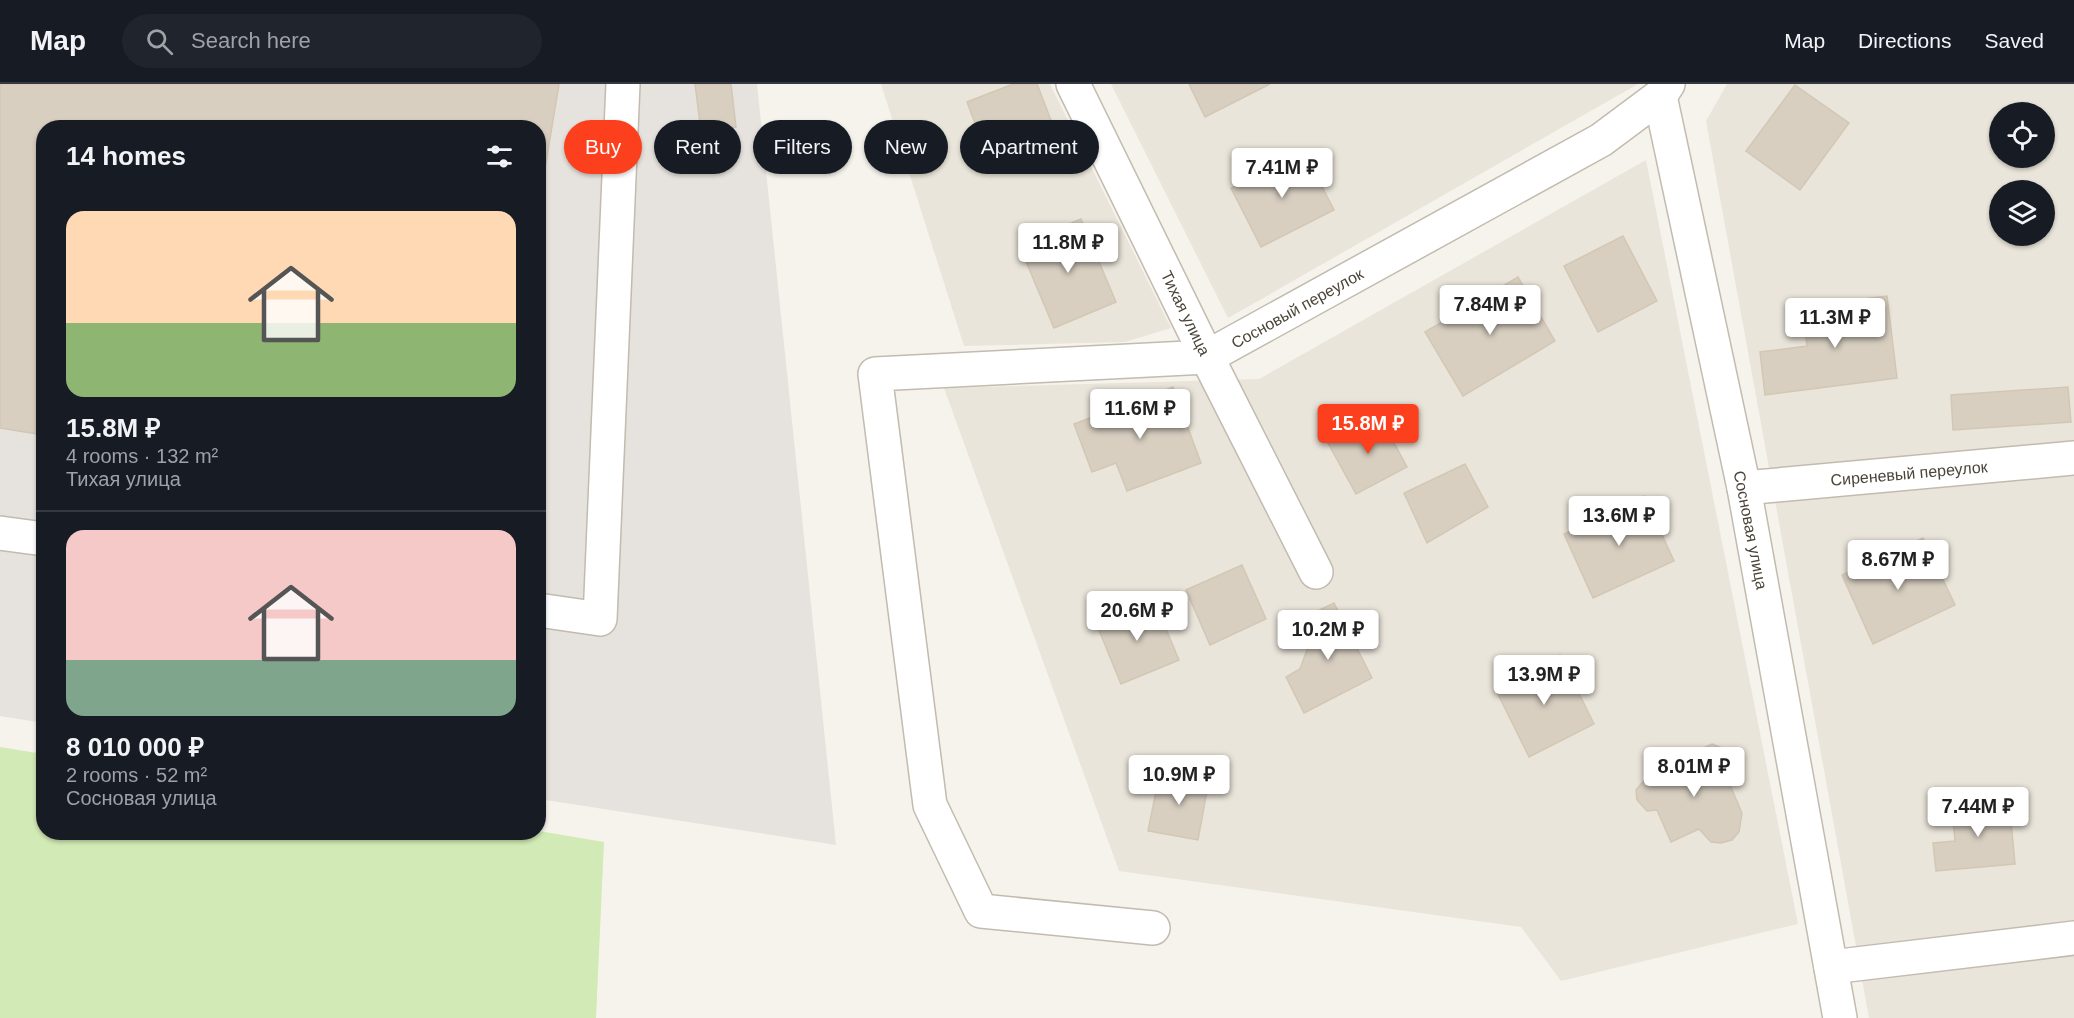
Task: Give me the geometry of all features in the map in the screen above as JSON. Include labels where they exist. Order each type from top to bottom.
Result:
[{"type":"street","points":[[546,611],[600,619],[623,84]]},
{"type":"street","name":"Тихая улица","points":[[1073,84],[1316,573]]},
{"type":"street","name":"Сосновый переулок","points":[[1153,928],[981,911],[930,804],[874,374],[1207,357],[1601,140],[1664,90]]},
{"type":"street","name":"Сосновая улица","points":[[1664,90],[1744,488],[1840,1018]]},
{"type":"street","name":"Сиреневый переулок","points":[[1744,488],[2074,458]]},
{"type":"street","points":[[0,533],[36,538]]},
{"type":"street","points":[[1831,967],[2074,938]]},
{"type":"shaded area","points":[[0,84],[757,84],[761,120],[753,120],[753,174],[766,174],[836,845],[546,800],[546,120],[36,120],[36,722],[0,716]]},
{"type":"shaded area","points":[[881,84],[1050,84],[1068,120],[960,120],[960,174],[1095,174],[1171,328],[1125,342],[964,346],[910,174],[948,174],[948,120],[892,120]]},
{"type":"shaded area","points":[[1111,84],[1638,84],[1228,318]]},
{"type":"shaded area","points":[[1727,84],[2074,84],[2074,1018],[1869,1018],[1706,121]]},
{"type":"shaded area","points":[[1646,160],[1798,924],[1561,981],[1521,927],[1119,871],[944,388],[1259,379]]},
{"type":"green space","points":[[0,747],[36,753],[36,840],[546,840],[546,832],[604,842],[596,1018],[0,1018]]},
{"type":"building","points":[[0,84],[559,84],[546,163],[546,120],[36,120],[36,434],[0,428]]},
{"type":"building","points":[[695,84],[731,84],[735,120],[700,120]]},
{"type":"building","points":[[1013,84],[1037,84],[1051,120],[974,120],[967,102]]},
{"type":"building","points":[[1189,84],[1270,84],[1205,117]]},
{"type":"building","points":[[1795,85],[1849,123],[1800,190],[1746,151]]},
{"type":"building","points":[[1304,152],[1334,210],[1261,247],[1231,188]]},
{"type":"building","points":[[1081,219],[1116,302],[1054,328],[1019,245]]},
{"type":"building","points":[[1623,236],[1657,301],[1598,332],[1564,266]]},
{"type":"building","points":[[1518,277],[1555,341],[1463,396],[1425,332]]},
{"type":"building","points":[[1887,296],[1897,378],[1765,395],[1760,352],[1807,346],[1802,307]]},
{"type":"building","points":[[1173,387],[1201,463],[1127,491],[1116,463],[1092,472],[1074,424]]},
{"type":"building","points":[[2068,387],[2071,422],[1953,430],[1951,395]]},
{"type":"building","points":[[1379,415],[1407,467],[1356,494],[1328,443]]},
{"type":"building","points":[[1465,464],[1488,507],[1427,543],[1404,493]]},
{"type":"building","points":[[1644,496],[1674,561],[1593,598],[1564,534]]},
{"type":"building","points":[[1923,538],[1955,605],[1873,644],[1842,575]]},
{"type":"building","points":[[1242,565],[1266,619],[1210,645],[1186,590]]},
{"type":"building","points":[[1154,600],[1179,660],[1121,684],[1096,623]]},
{"type":"building","points":[[1334,603],[1372,678],[1304,713],[1286,677],[1300,669],[1312,636],[1303,618]]},
{"type":"building","points":[[1560,655],[1594,724],[1529,757],[1495,688]]},
{"type":"building","points":[[1712,744],[1725,749],[1728,756],[1721,764],[1742,813],[1739,832],[1732,840],[1721,843],[1711,842],[1699,829],[1671,842],[1657,810],[1647,811],[1637,800],[1636,790],[1646,778],[1698,757],[1699,750]]},
{"type":"building","points":[[1160,771],[1209,780],[1198,840],[1148,831]]},
{"type":"building","points":[[2009,800],[2015,864],[1936,871],[1933,843],[1955,841],[1952,806]]}]
